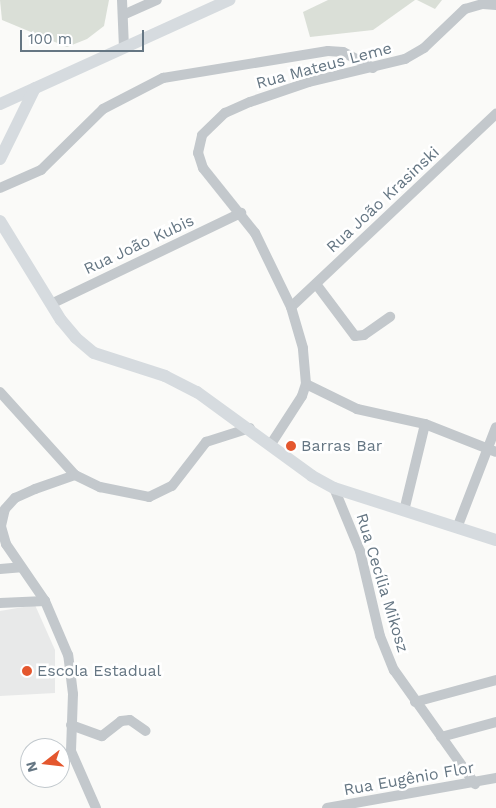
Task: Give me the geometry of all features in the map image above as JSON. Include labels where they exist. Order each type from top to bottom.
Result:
[{"type":"main road","points":[[0,104],[6,99],[34,88],[222,1]]},
{"type":"main road","points":[[0,159],[34,88]]},
{"type":"main road","points":[[0,221],[50,304],[76,338],[94,353],[180,382],[250,428],[312,476],[334,488],[496,540]]},
{"type":"street","points":[[122,0],[124,47]]},
{"type":"street","points":[[123,15],[157,0]]},
{"type":"street","name":"Rua Mateus Leme","points":[[271,444],[295,410],[306,384],[303,348],[291,307],[257,238],[241,213],[207,174],[200,161],[199,142],[206,128],[225,113],[250,102],[309,82],[373,68],[419,51],[465,9],[483,4],[496,5]]},
{"type":"street","points":[[0,188],[41,170],[102,109],[163,78],[328,51],[350,54],[373,68]]},
{"type":"street","name":"Rua João Krasinski","points":[[291,307],[496,114]]},
{"type":"street","name":"Rua João Kubis","points":[[50,304],[241,213]]},
{"type":"street","points":[[316,284],[356,336],[364,335],[390,317]]},
{"type":"street","points":[[306,384],[357,409],[424,424],[492,450]]},
{"type":"street","points":[[0,392],[75,475],[100,488],[149,497],[172,486],[193,455],[206,442],[250,428]]},
{"type":"street","points":[[404,511],[424,424]]},
{"type":"street","points":[[457,528],[492,450],[496,427]]},
{"type":"street","points":[[75,475],[15,498],[5,509],[1,526],[3,544],[45,601],[68,655],[73,694],[71,751],[96,808]]},
{"type":"street","name":"Rua Cecília Mikosz","points":[[334,488],[360,551],[383,646],[397,676],[475,784]]},
{"type":"street","points":[[0,569],[21,567]]},
{"type":"street","points":[[0,603],[45,601]]},
{"type":"street","points":[[415,702],[496,680]]},
{"type":"street","points":[[71,725],[102,736],[121,721],[130,720],[146,731]]},
{"type":"street","points":[[441,737],[496,722]]},
{"type":"street","name":"Rua Eugênio Flor","points":[[326,808],[475,784],[496,778]]},
{"type":"shaded area","points":[[0,0],[109,0],[104,26],[87,39],[67,47],[2,20]]},
{"type":"shaded area","points":[[328,0],[415,0],[373,30],[310,37],[303,12]]},
{"type":"shaded area","points":[[417,0],[442,0],[435,9]]},
{"type":"shaded area","name":"Escola Estadual","points":[[35,605],[55,650],[55,693],[0,696],[0,611]]},
{"type":"place","name":"Barras Bar","points":[[291,446]]},
{"type":"place","name":"Escola Estadual","points":[[27,671]]}]
